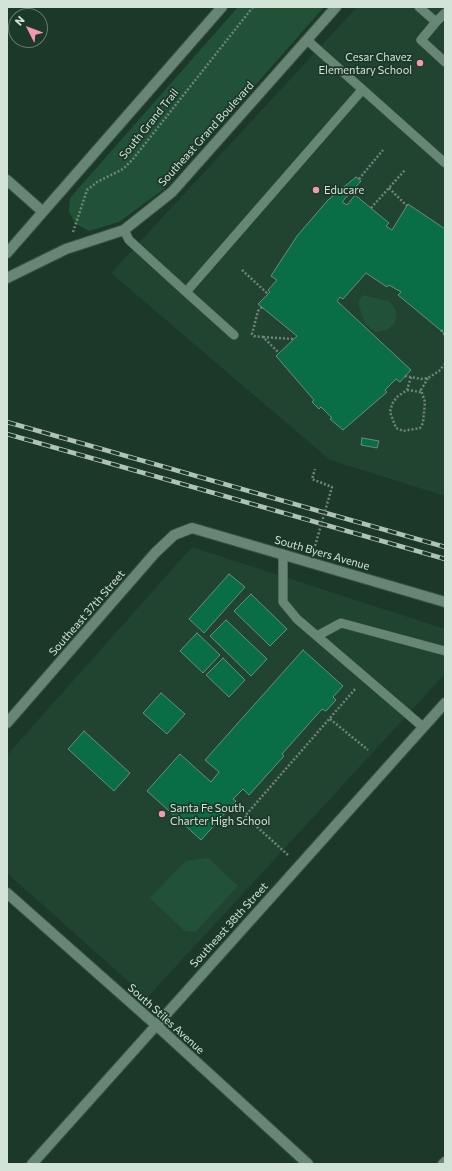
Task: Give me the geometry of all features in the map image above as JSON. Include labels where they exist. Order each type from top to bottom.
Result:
[{"type":"street","points":[[7,253],[42,211],[222,7]]},
{"type":"street","name":"Southeast Grand Boulevard","points":[[7,278],[66,249],[124,230],[172,192],[336,7]]},
{"type":"street","points":[[7,180],[42,211]]},
{"type":"street","name":"South Byers Avenue","points":[[192,528],[445,602]]},
{"type":"street","name":"Southeast 37th Street","points":[[7,723],[155,553],[174,535],[192,528]]},
{"type":"street","name":"Southeast 38th Street","points":[[32,1164],[445,703]]},
{"type":"street","name":"South Stiles Avenue","points":[[7,893],[156,1025],[308,1164]]},
{"type":"lane","points":[[419,7],[436,22]]},
{"type":"lane","points":[[445,13],[421,40],[445,62]]},
{"type":"lane","points":[[307,40],[445,163]]},
{"type":"lane","points":[[186,292],[362,90]]},
{"type":"lane","points":[[124,230],[128,240],[234,335]]},
{"type":"lane","points":[[287,555],[283,602],[297,619],[423,728]]},
{"type":"lane","points":[[317,636],[341,623],[445,651]]},
{"type":"path","name":"South Grand Trail","points":[[66,249],[87,190],[97,182],[123,169],[133,160],[253,7]]},
{"type":"path","points":[[358,179],[383,150]]},
{"type":"path","points":[[371,208],[405,170]]},
{"type":"path","points":[[388,188],[407,206]]},
{"type":"path","points":[[242,270],[268,294]]},
{"type":"path","points":[[262,307],[258,311],[252,334],[254,336],[293,339]]},
{"type":"path","points":[[441,330],[445,335]]},
{"type":"path","points":[[263,337],[279,353]]},
{"type":"path","points":[[422,392],[407,390],[397,396],[392,404],[390,412],[396,428],[403,431],[420,428],[423,423],[425,402],[422,392],[423,385],[428,378],[439,371],[445,364]]},
{"type":"path","points":[[405,376],[428,378]]},
{"type":"path","points":[[407,390],[411,377]]},
{"type":"path","points":[[294,545],[313,553],[332,487],[312,479],[315,469]]},
{"type":"path","points":[[288,855],[245,816],[359,684]]},
{"type":"path","points":[[330,719],[368,750]]},
{"type":"shaded area","points":[[238,7],[324,7],[164,189],[119,222],[89,231],[76,224],[69,212],[70,198]]},
{"type":"shaded area","name":"Educare","points":[[357,7],[445,7],[445,496],[330,460],[111,273]]},
{"type":"shaded area","points":[[363,295],[388,301],[392,304],[396,312],[394,324],[387,330],[376,332],[365,324],[358,302]]},
{"type":"shaded area","name":"Santa Fe South Charter High School","points":[[192,547],[445,629],[445,674],[147,998],[7,873],[7,755]]},
{"type":"shaded area","points":[[208,858],[238,886],[195,932],[185,931],[150,898],[186,861]]},
{"type":"building","name":"Educare","points":[[356,177],[361,181],[342,202],[347,205],[355,195],[389,223],[386,226],[392,230],[408,204],[445,229],[445,331],[444,333],[398,295],[401,292],[389,285],[387,287],[366,273],[343,299],[340,297],[337,301],[411,370],[400,382],[396,379],[385,390],[387,392],[343,430],[330,419],[332,418],[321,407],[319,409],[312,402],[314,400],[276,356],[297,336],[258,304],[270,292],[268,290],[277,280],[271,276],[297,236],[328,200]]},
{"type":"building","points":[[362,438],[379,441],[377,448],[361,445]]},
{"type":"building","points":[[229,574],[245,587],[204,633],[189,619]]},
{"type":"building","points":[[251,594],[287,629],[270,646],[234,611]]},
{"type":"building","points":[[226,620],[267,659],[251,676],[210,636]]},
{"type":"building","points":[[197,633],[220,655],[203,673],[180,651]]},
{"type":"building","name":"Santa Fe South Charter High School","points":[[303,650],[343,686],[333,697],[336,700],[326,711],[322,709],[282,754],[284,756],[249,795],[243,789],[233,799],[236,801],[201,840],[147,791],[180,754],[211,782],[219,772],[205,760]]},
{"type":"building","points":[[223,658],[245,680],[229,697],[206,675]]},
{"type":"building","points":[[161,693],[185,714],[167,734],[143,713]]},
{"type":"building","points":[[84,731],[130,773],[114,791],[68,749]]},
{"type":"railway","points":[[7,422],[445,547]]},
{"type":"railway","points":[[7,434],[445,559]]},
{"type":"place","name":"Cesar Chavez Elementary School","points":[[420,63]]},
{"type":"place","name":"Educare","points":[[316,190]]},
{"type":"place","name":"Santa Fe South Charter High School","points":[[162,814]]}]
